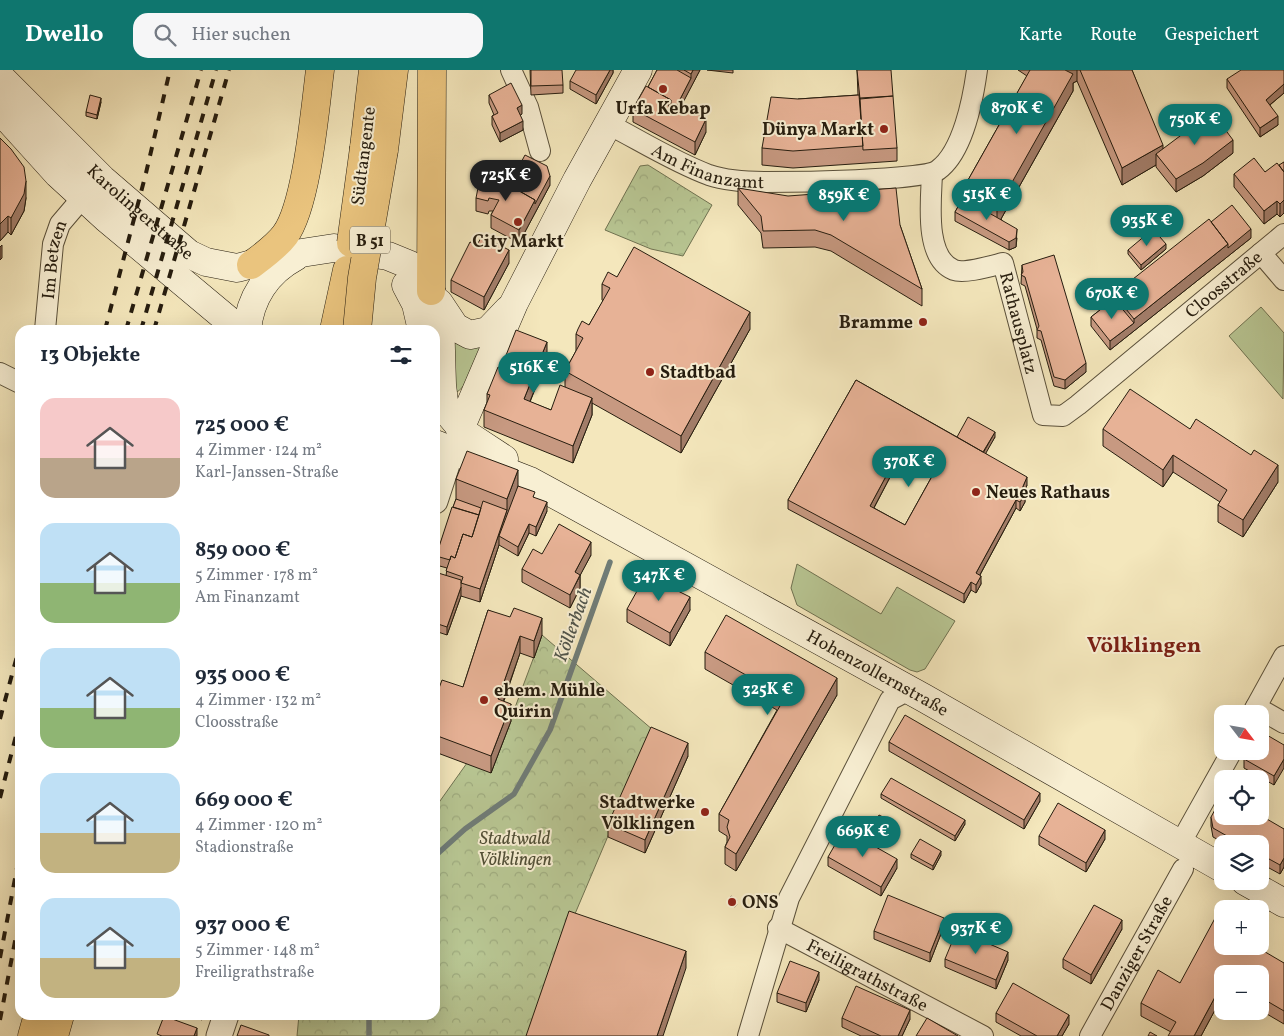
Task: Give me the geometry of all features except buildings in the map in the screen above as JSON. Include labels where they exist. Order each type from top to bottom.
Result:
[{"type":"main road","points":[[250,265],[274,247],[293,221],[306,171],[320,70]]},
{"type":"main road","name":"Südtangente","points":[[357,325],[374,149],[373,70]]},
{"type":"main road","name":"Südtangente","points":[[335,325],[374,149],[394,70]]},
{"type":"main road","points":[[432,70],[431,291],[450,321],[463,333],[470,335],[479,335],[494,326],[514,303]]},
{"type":"main road","points":[[445,441],[514,303],[638,70]]},
{"type":"main road","name":"Karolingerstraße","points":[[0,77],[102,179],[189,254],[206,262],[237,268],[282,256],[334,248],[400,259],[410,265],[431,291],[441,324],[445,441]]},
{"type":"main road","name":"Karolingerstraße","points":[[0,110],[83,197],[185,286],[234,325]]},
{"type":"main road","name":"Karolingerstraße","points":[[248,325],[253,301],[269,277],[287,262],[315,250]]},
{"type":"main road","name":"Karolingerstraße","points":[[362,252],[388,266],[404,282],[416,304],[421,325]]},
{"type":"main road","name":"Hohenzollernstraße","points":[[445,441],[509,463],[530,481],[938,706],[1182,856],[1214,866]]},
{"type":"main road","points":[[1261,890],[1284,903]]},
{"type":"main road","points":[[32,1036],[37,1020]]},
{"type":"main road","points":[[54,1036],[59,1020]]},
{"type":"street","points":[[510,70],[528,107],[540,151]]},
{"type":"street","points":[[932,174],[948,159],[969,114],[977,70]]},
{"type":"street","name":"Am Finanzamt","points":[[608,124],[681,162],[709,175],[724,178],[764,182],[905,177],[932,174]]},
{"type":"street","name":"Rathausplatz","points":[[932,174],[932,220],[935,250],[944,263],[955,271],[979,269],[1003,263],[1042,415]]},
{"type":"street","name":"Im Betzen","points":[[45,325],[53,244],[60,224],[83,197]]},
{"type":"street","name":"Cloosstraße","points":[[1042,415],[1063,416],[1078,405],[1284,234]]},
{"type":"street","points":[[1261,253],[1284,280]]},
{"type":"street","points":[[0,373],[15,380]]},
{"type":"street","points":[[440,471],[445,441]]},
{"type":"street","points":[[1257,705],[1284,656]]},
{"type":"street","points":[[748,1036],[778,928],[803,867],[890,700],[909,690]]},
{"type":"street","points":[[1269,716],[1284,723]]},
{"type":"street","name":"Danziger Straße","points":[[1090,1036],[1182,856],[1228,760]]},
{"type":"street","name":"Freiligrathstraße","points":[[778,928],[984,1036]]},
{"type":"street","points":[[219,1036],[224,1020]]},
{"type":"green space","points":[[648,165],[712,205],[683,256],[651,249],[605,230],[640,166]]},
{"type":"green space","points":[[1261,307],[1284,333],[1283,399],[1229,336]]},
{"type":"green space","points":[[450,340],[467,347],[486,346],[468,379],[460,390],[455,393]]},
{"type":"green space","points":[[797,564],[881,614],[897,587],[955,621],[925,669],[917,672],[910,670],[797,605],[791,588]]},
{"type":"green space","name":"Stadtwald Völklingen","points":[[542,635],[653,730],[569,928],[532,1036],[297,1036],[299,1020],[440,1020],[440,801],[467,763],[491,772]]},
{"type":"waterway","name":"Köllerbach","points":[[440,852],[465,829],[514,794],[550,730],[610,562]]},
{"type":"waterway","name":"Köllerbach","points":[[369,1020],[369,1036]]},
{"type":"railway","points":[[106,325],[146,173],[170,70]]},
{"type":"railway","points":[[127,325],[201,70]]},
{"type":"railway","points":[[142,325],[216,70]]},
{"type":"railway","points":[[155,325],[229,70]]},
{"type":"railway","points":[[0,719],[15,664]]},
{"type":"railway","points":[[0,798],[15,740]]},
{"type":"railway","points":[[0,958],[15,878]]},
{"type":"railway","points":[[0,1020],[15,941]]},
{"type":"place","name":"Urfa Kebap","points":[[663,89]]},
{"type":"place","name":"Dünya Markt","points":[[884,129]]},
{"type":"place","name":"City Markt","points":[[518,222]]},
{"type":"place","name":"Bramme","points":[[923,322]]},
{"type":"place","name":"Stadtbad","points":[[650,372]]},
{"type":"place","name":"Neues Rathaus","points":[[976,492]]},
{"type":"place","name":"ehem. Mühle Quirin","points":[[484,700]]},
{"type":"place","name":"Stadtwerke Völklingen","points":[[705,812]]},
{"type":"place","name":"ONS","points":[[732,902]]},
{"type":"district","name":"Völklingen","points":[[1144,644]]}]
